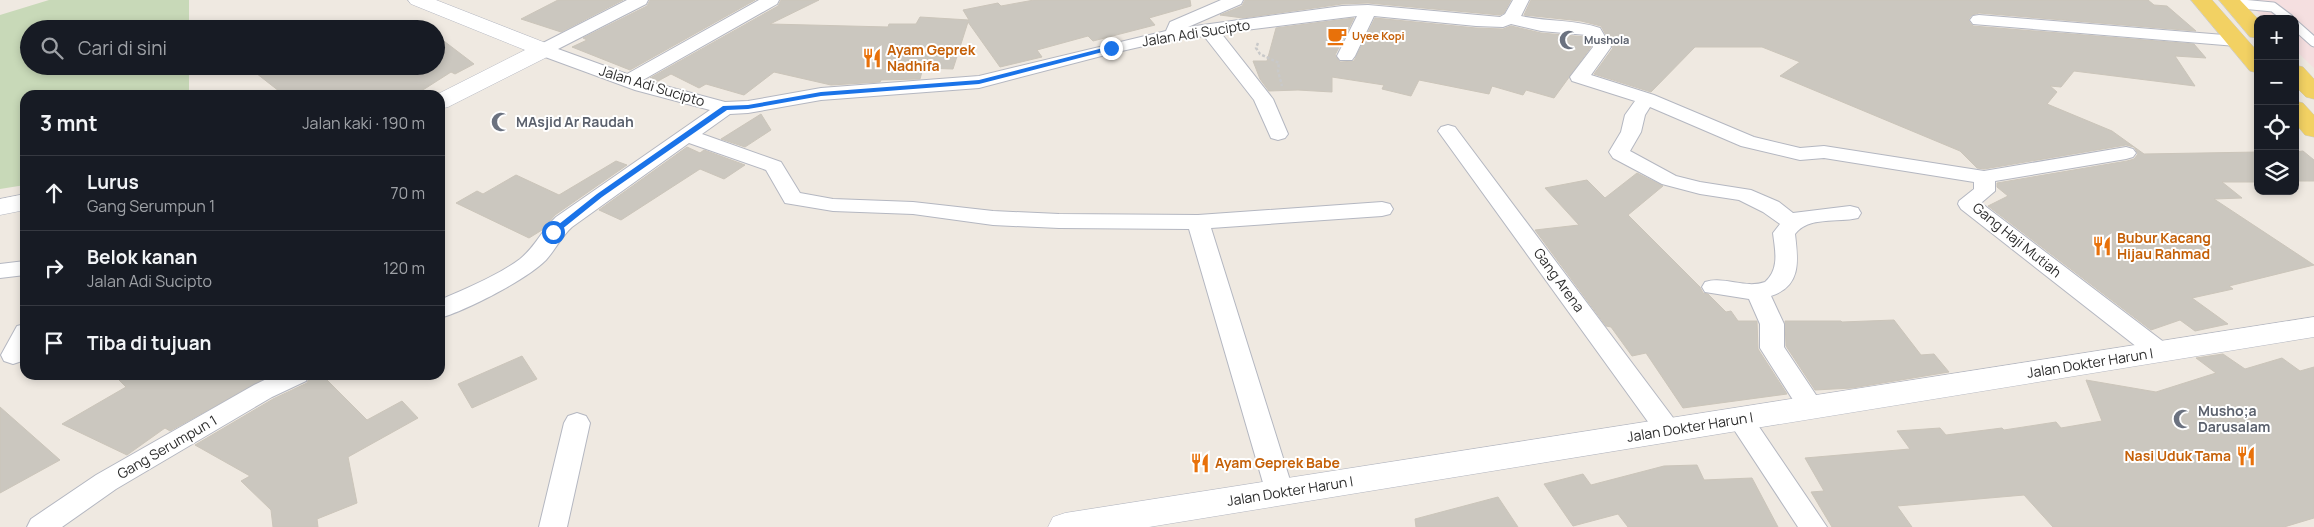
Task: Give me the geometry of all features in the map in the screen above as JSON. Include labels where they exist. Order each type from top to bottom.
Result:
[{"type":"main road","points":[[2201,0],[2254,61]]},
{"type":"main road","points":[[2230,1],[2254,28]]},
{"type":"main road","points":[[2299,76],[2314,92]]},
{"type":"main road","points":[[2299,98],[2314,100]]},
{"type":"main road","points":[[2299,113],[2314,130]]},
{"type":"street","points":[[418,0],[544,50]]},
{"type":"street","points":[[445,100],[640,0]]},
{"type":"street","points":[[628,81],[771,0]]},
{"type":"street","points":[[1170,36],[1176,26],[1235,0]]},
{"type":"street","points":[[1510,19],[1517,10],[1520,0]]},
{"type":"street","points":[[1346,56],[1368,10]]},
{"type":"street","name":"Jalan Adi Sucipto","points":[[544,50],[628,81],[725,108],[748,107],[821,94],[979,82],[1111,48],[1170,36],[1262,22],[1368,10],[1476,21],[1503,22],[1510,19],[1541,26],[1586,29],[1594,32],[1602,46],[1597,56],[1579,77],[1647,99]]},
{"type":"street","points":[[1979,20],[2236,41]]},
{"type":"street","points":[[1209,30],[1267,107],[1278,134]]},
{"type":"street","points":[[1792,223],[1771,207],[1744,194],[1700,188],[1669,180],[1620,154],[1619,152],[1631,132],[1635,115],[1647,99],[1718,131],[1772,149],[1800,154],[1824,152],[1984,176],[2126,153]]},
{"type":"street","points":[[445,308],[494,284],[528,264],[540,254],[553,232],[564,222],[725,108]]},
{"type":"street","name":"Gang Arena","points":[[1448,131],[1668,430]]},
{"type":"street","points":[[687,135],[774,166],[792,198],[833,205],[913,208],[993,218],[1058,221],[1198,222],[1382,208]]},
{"type":"street","name":"Gang Haji Mutiah","points":[[1984,176],[1985,191],[1970,201],[1969,204],[1972,208],[2160,352]]},
{"type":"street","points":[[0,207],[20,203]]},
{"type":"street","points":[[1713,287],[1757,292],[1771,289],[1782,280],[1785,270],[1784,233],[1792,223],[1801,216],[1850,213]]},
{"type":"street","points":[[1198,222],[1280,493]]},
{"type":"street","points":[[0,271],[20,269]]},
{"type":"street","points":[[1757,292],[1772,324],[1773,329],[1770,341],[1772,348],[1811,407]]},
{"type":"street","name":"Jalan Dokter Harun I","points":[[1065,527],[1098,524],[1668,430],[2314,327]]},
{"type":"street","points":[[13,355],[20,342]]},
{"type":"street","name":"Gang Serumpun 1","points":[[42,527],[106,482],[263,391],[286,380]]},
{"type":"street","points":[[1740,419],[1814,527]]},
{"type":"street","points":[[553,527],[576,424]]},
{"type":"lane","points":[[2230,1],[2273,8],[2283,15]]},
{"type":"lane","points":[[2299,29],[2314,42]]},
{"type":"path","points":[[1262,22],[1257,51],[1279,62],[1278,71],[1282,87]]},
{"type":"shaded area","points":[[2246,0],[2314,0],[2314,68],[2299,54],[2299,15],[2260,15]]},
{"type":"green space","points":[[49,0],[189,0],[189,20],[20,20],[20,75],[189,75],[189,90],[20,90],[20,186],[0,189],[0,15]]},
{"type":"building","points":[[558,0],[623,0],[561,32],[521,19]]},
{"type":"building","points":[[650,0],[755,0],[630,70],[572,47],[587,40],[583,38],[647,6]]},
{"type":"building","points":[[781,0],[819,0],[770,24],[888,27],[889,24],[916,24],[920,17],[969,20],[963,10],[998,3],[1001,6],[1034,0],[1190,0],[1191,6],[1149,18],[1155,25],[1093,41],[1088,36],[1037,50],[1042,57],[1000,67],[968,22],[953,69],[923,68],[920,79],[881,80],[880,82],[831,85],[774,72],[744,95],[706,84],[699,88],[671,74],[658,81],[650,78],[778,6]]},
{"type":"building","points":[[1245,0],[1511,0],[1504,13],[1500,15],[1368,3],[1342,4],[1243,18],[1220,15],[1242,6]]},
{"type":"building","points":[[1531,0],[2148,0],[2154,5],[2167,6],[2196,31],[1979,13],[1972,15],[1968,20],[1973,26],[2194,44],[2206,58],[2175,56],[2195,86],[2074,71],[2061,87],[2050,86],[2057,92],[2047,104],[2112,131],[2144,154],[2254,152],[2254,182],[2222,182],[2242,198],[2214,199],[2314,265],[2229,286],[2233,289],[2192,298],[2228,324],[2195,331],[2180,320],[2151,330],[1988,206],[2008,196],[1997,187],[1997,183],[2127,161],[2134,159],[2138,154],[2134,147],[2126,145],[1984,169],[1977,168],[1960,151],[1780,76],[1800,62],[1762,47],[1695,47],[1651,92],[1594,74],[1613,48],[1601,26],[1581,21],[1524,15]]},
{"type":"building","points":[[1354,18],[1335,55],[1340,62],[1354,61],[1375,18],[1476,28],[1503,29],[1511,26],[1541,33],[1586,37],[1591,47],[1554,98],[1526,90],[1523,95],[1492,86],[1489,94],[1419,80],[1411,96],[1382,89],[1384,85],[1332,77],[1332,92],[1269,91],[1260,79],[1253,61],[1267,61],[1276,28]]},
{"type":"building","points":[[445,42],[474,64],[455,74],[451,72],[423,90],[278,90],[258,75],[445,75]]},
{"type":"building","points":[[761,114],[771,130],[745,147],[721,139]]},
{"type":"building","points":[[687,147],[700,153],[704,150],[745,165],[724,179],[700,169],[621,220],[599,210]]},
{"type":"building","points":[[2303,151],[2314,160],[2314,181],[2299,181],[2299,152]]},
{"type":"building","points":[[616,161],[627,165],[555,215],[542,230],[529,238],[456,203],[477,191],[483,194],[516,175],[559,195]]},
{"type":"building","points":[[1637,173],[1663,186],[1628,215],[1700,287],[1703,293],[1708,294],[1726,312],[1731,311],[1738,321],[1757,321],[1758,349],[1787,394],[1683,408],[1646,353],[1632,356],[1611,327],[1606,326],[1535,230],[1579,225],[1545,188],[1587,180],[1605,198]]},
{"type":"building","points":[[1894,320],[1921,355],[1934,354],[1949,372],[1852,388],[1815,390],[1786,346],[1785,321],[1842,322]]},
{"type":"building","points":[[2223,354],[2245,369],[2282,358],[2300,371],[2314,367],[2314,518],[2284,527],[2053,527],[2024,495],[1897,506],[1912,527],[1832,527],[1811,492],[1824,491],[1805,458],[1910,449],[1897,431],[1940,428],[1946,435],[2002,428],[2004,430],[2056,422],[2061,428],[2102,421],[2086,380],[2156,392],[2216,373],[2196,358]]},
{"type":"building","points":[[522,356],[537,379],[472,408],[458,384]]},
{"type":"building","points":[[119,380],[262,380],[170,431],[165,428],[127,455],[62,424],[126,387]]},
{"type":"building","points":[[308,380],[327,380],[367,420],[402,401],[418,418],[348,457],[357,503],[317,519],[318,527],[273,527],[271,510],[241,481],[250,476],[195,445],[273,399],[307,383]]},
{"type":"building","points":[[0,407],[60,460],[0,493]]},
{"type":"building","points":[[1697,465],[1704,480],[1752,478],[1778,527],[1628,527],[1618,514],[1573,526],[1544,484],[1583,474],[1591,485],[1664,466]]},
{"type":"building","points":[[1498,497],[1518,527],[1416,527],[1415,519]]},
{"type":"place","name":"Uyee Kopi","points":[[1337,36]]},
{"type":"place","name":"Mushola","points":[[1569,40]]},
{"type":"place","name":"Ayam Geprek Nadhifa","points":[[872,58]]},
{"type":"place","name":"MAsjid Ar Raudah","points":[[501,122]]},
{"type":"place","name":"Bubur Kacang Hijau Rahmad","points":[[2102,246]]},
{"type":"place","name":"Musho;a Darusalam","points":[[2183,419]]},
{"type":"place","name":"Nasi Uduk Tama","points":[[2246,456]]},
{"type":"place","name":"Ayam Geprek Babe","points":[[1200,463]]},
{"type":"route","points":[[553,232],[600,196],[725,108],[748,107],[821,94],[979,82],[1111,48]]}]
